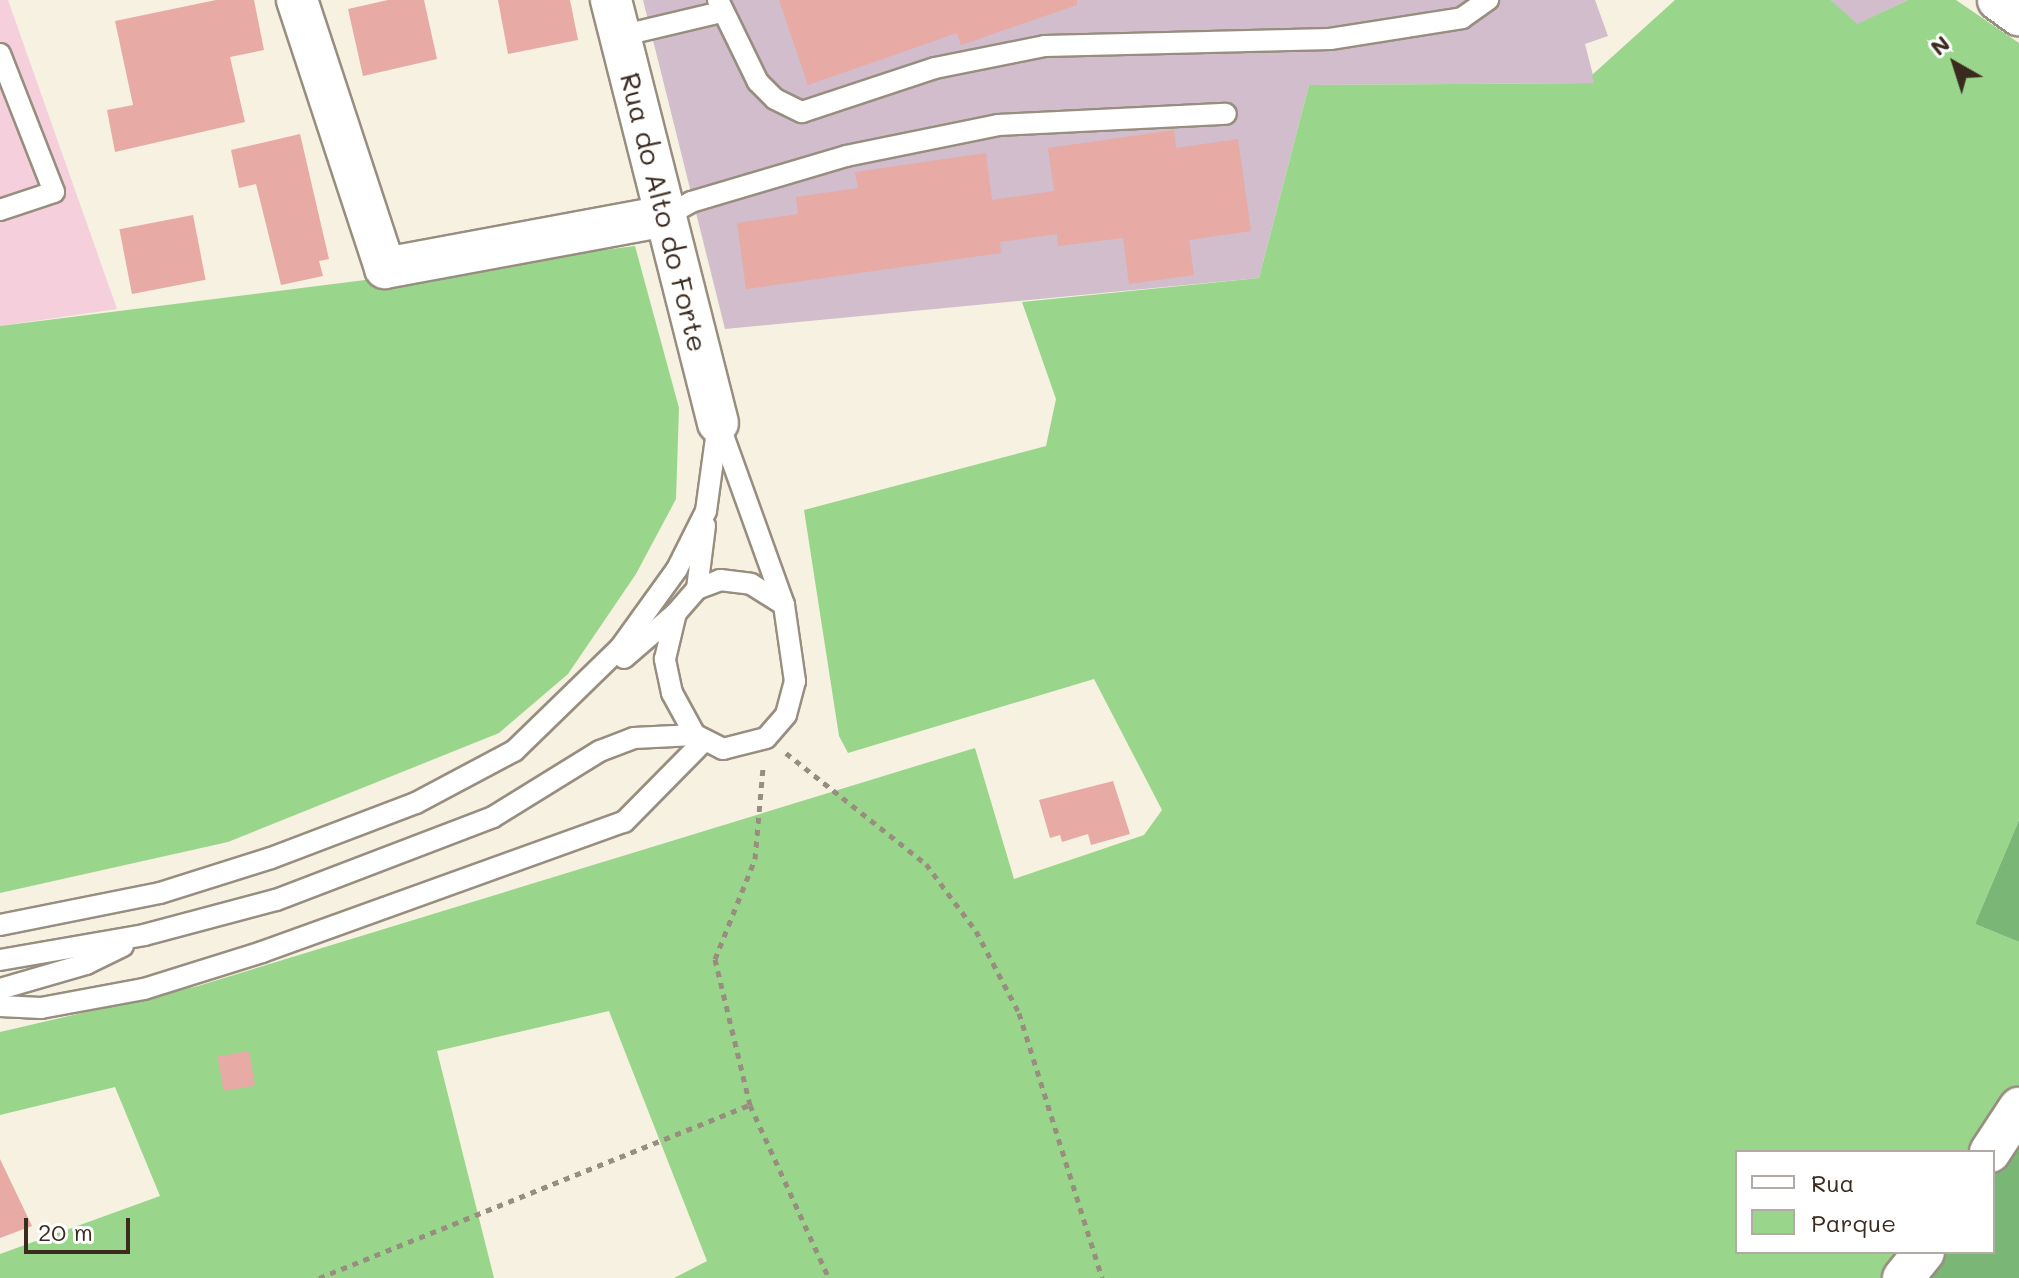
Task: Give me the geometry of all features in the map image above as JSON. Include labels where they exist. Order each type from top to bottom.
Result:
[{"type":"street","points":[[297,0],[385,268],[666,216]]},
{"type":"street","points":[[1998,0],[2019,15]]},
{"type":"street","name":"Rua do Alto do Forte","points":[[616,18],[718,423]]},
{"type":"street","points":[[1991,1150],[2019,1108]]},
{"type":"street","points":[[1903,1278],[1922,1254]]},
{"type":"lane","points":[[616,18],[719,6],[758,82],[775,99],[802,112],[935,68],[1045,46],[1330,39],[1462,18],[1488,0]]},
{"type":"lane","points":[[0,54],[54,192],[0,210]]},
{"type":"lane","points":[[666,216],[691,202],[846,156],[998,125],[1226,114]]},
{"type":"lane","points":[[697,589],[718,423]]},
{"type":"lane","points":[[0,960],[144,935],[276,900],[493,817],[600,751],[634,738],[700,737],[723,749],[766,738],[786,715],[795,681],[784,605],[718,423]]},
{"type":"lane","points":[[542,728],[650,611],[706,511]]},
{"type":"lane","points":[[0,925],[160,893],[309,845],[416,803],[514,751],[676,613],[697,589],[720,580],[751,584],[784,605]]},
{"type":"lane","points":[[676,613],[665,659],[672,693],[700,737]]},
{"type":"lane","points":[[0,1006],[41,1008],[144,989],[262,952],[624,822],[700,737]]},
{"type":"lane","points":[[0,989],[86,964],[144,935]]},
{"type":"path","points":[[766,738],[755,859],[715,959],[750,1105],[829,1278]]},
{"type":"path","points":[[766,738],[926,864],[976,931],[1019,1013],[1102,1278]]},
{"type":"path","points":[[319,1278],[750,1105]]},
{"type":"shaded area","points":[[0,0],[8,0],[117,309],[0,326]]},
{"type":"shaded area","points":[[643,0],[1595,0],[1608,36],[1585,44],[1595,83],[1309,85],[1259,278],[725,329]]},
{"type":"shaded area","points":[[1831,0],[1908,0],[1856,25]]},
{"type":"green space","points":[[1675,0],[1831,0],[1857,24],[1908,0],[1956,0],[2019,43],[2019,820],[1975,924],[2019,942],[2019,1138],[1995,1175],[1995,1150],[1735,1150],[1735,1254],[1944,1254],[1926,1278],[674,1278],[707,1261],[609,1011],[437,1051],[494,1278],[0,1278],[0,1254],[160,1196],[115,1087],[0,1115],[0,1032],[198,986],[975,748],[1014,879],[1144,835],[1162,810],[1094,679],[848,753],[839,736],[804,510],[1046,446],[1056,399],[1022,302],[1259,278],[1309,85],[1594,83],[1592,75]]},
{"type":"green space","points":[[635,246],[679,408],[676,499],[636,574],[568,674],[499,733],[228,842],[0,893],[0,326]]},
{"type":"green space","points":[[2019,820],[2019,942],[1975,924]]},
{"type":"green space","points":[[2019,1138],[2019,1278],[1926,1278],[1944,1254],[1995,1254],[1995,1175]]},
{"type":"building","points":[[216,0],[254,0],[264,50],[230,57],[245,122],[115,152],[107,110],[133,105],[115,21]]},
{"type":"building","points":[[388,0],[424,0],[437,59],[363,76],[348,9]]},
{"type":"building","points":[[498,0],[570,0],[578,40],[508,54]]},
{"type":"building","points":[[779,0],[1077,0],[1077,5],[961,45],[957,33],[808,85]]},
{"type":"building","points":[[1174,130],[1176,148],[1238,139],[1251,231],[1189,240],[1194,275],[1129,284],[1123,238],[1058,246],[1057,234],[1000,242],[1001,253],[746,289],[737,223],[798,214],[796,197],[858,188],[855,172],[986,153],[992,200],[1054,191],[1048,148]]},
{"type":"building","points":[[300,134],[329,259],[319,261],[323,276],[281,285],[256,184],[239,188],[231,150]]},
{"type":"building","points":[[193,215],[206,280],[132,294],[119,229]]},
{"type":"building","points":[[1113,781],[1130,834],[1091,845],[1088,834],[1062,842],[1060,835],[1050,838],[1039,800]]},
{"type":"building","points":[[249,1051],[255,1085],[224,1091],[217,1057]]},
{"type":"building","points":[[0,1159],[32,1226],[0,1238]]}]
